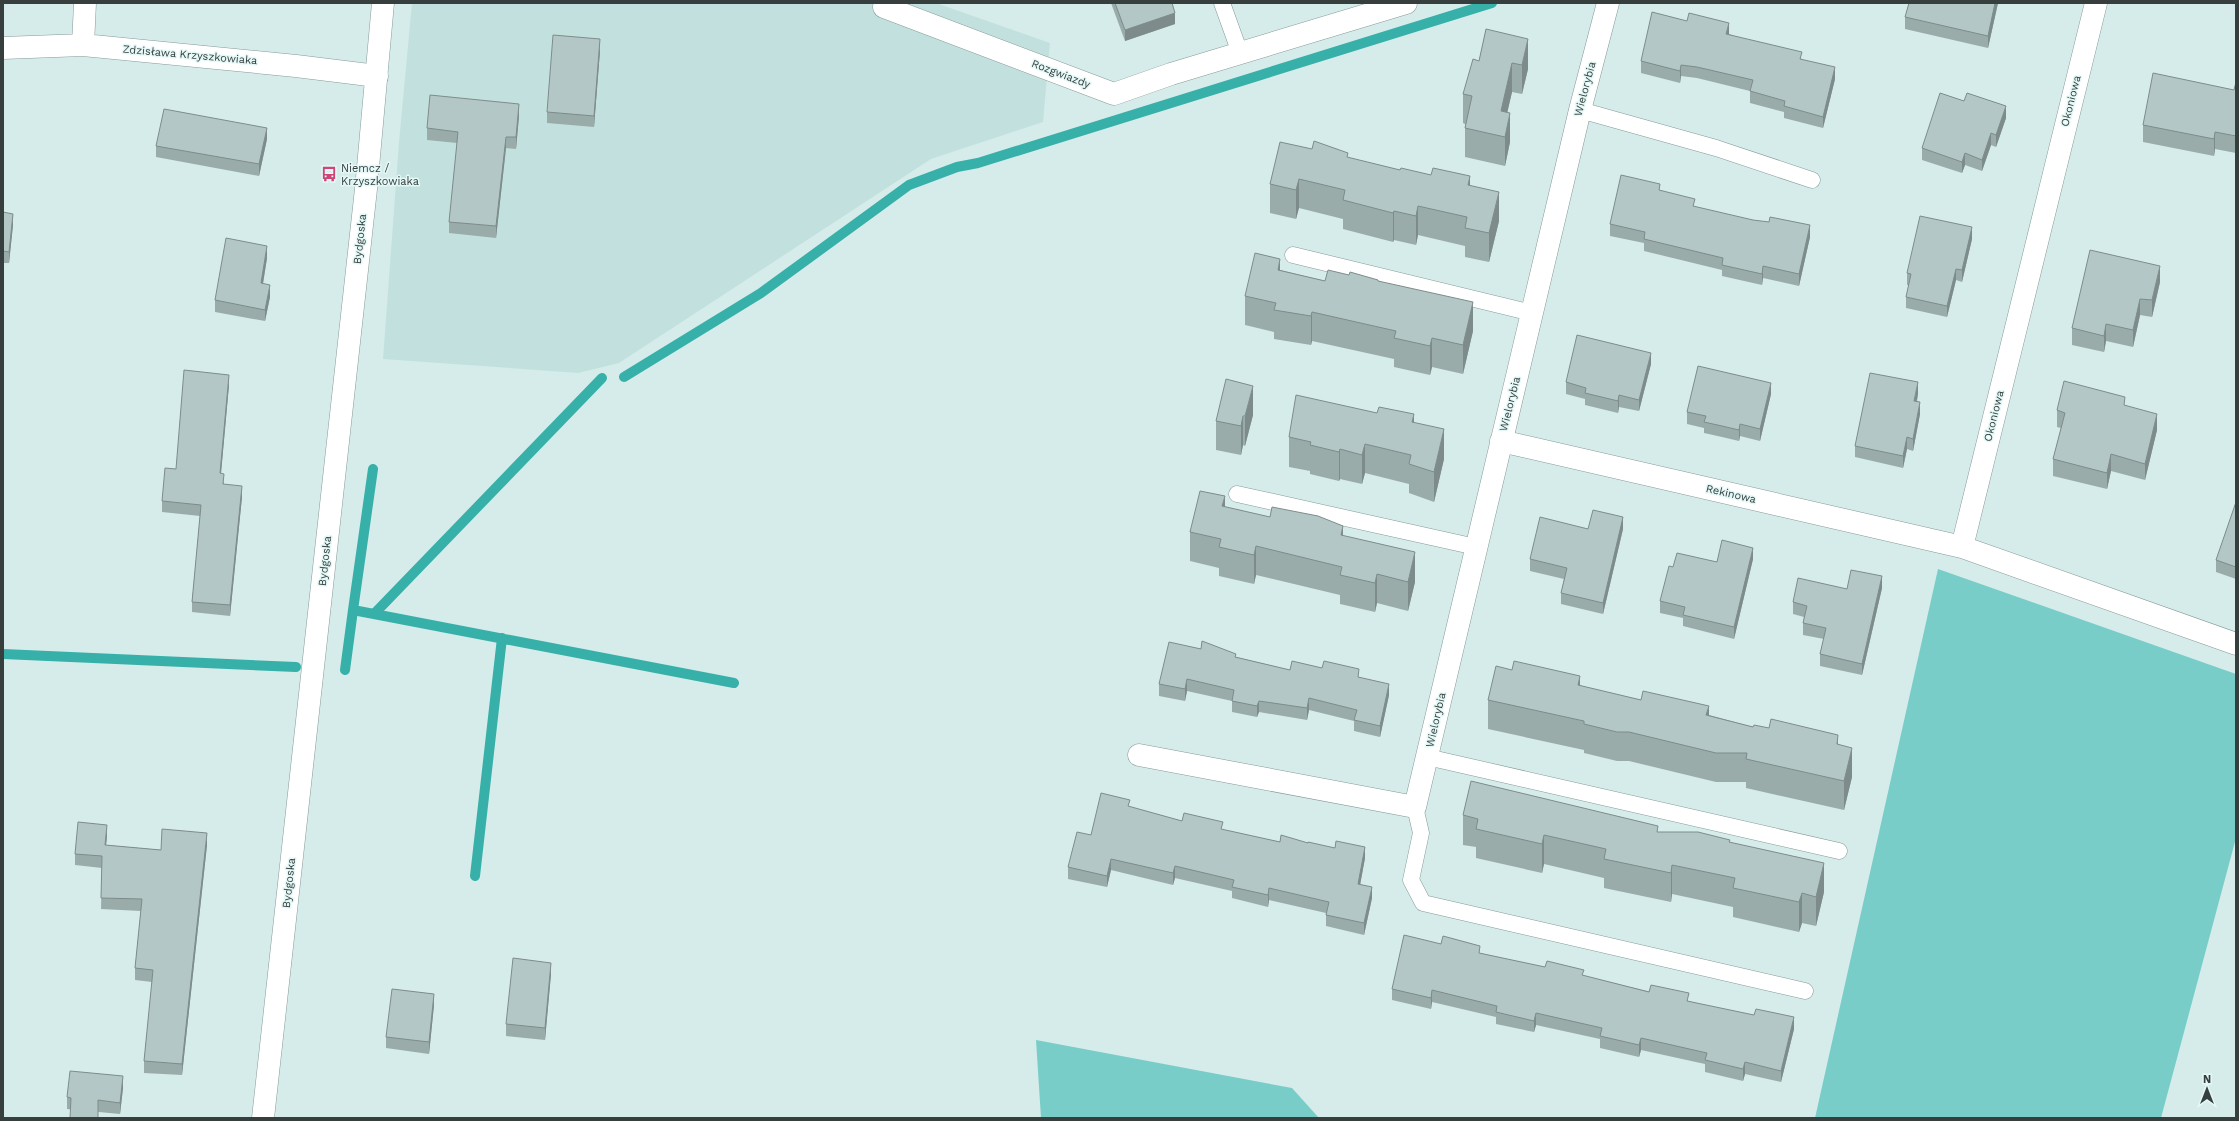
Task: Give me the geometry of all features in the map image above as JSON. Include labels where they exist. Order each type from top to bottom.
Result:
[{"type":"street","points":[[83,45],[85,3]]},
{"type":"street","name":"Bydgoska","points":[[264,1118],[377,76],[383,3]]},
{"type":"street","name":"Rozgwiazdy","points":[[884,7],[1114,94],[1240,53],[1406,3]]},
{"type":"street","name":"Wielorybia","points":[[1416,807],[1500,441],[1580,110],[1608,3]]},
{"type":"street","name":"Okoniowa","points":[[1962,547],[2096,3]]},
{"type":"street","name":"Zdzisława Krzyszkowiaka","points":[[3,48],[83,45],[296,66],[377,76]]},
{"type":"street","name":"Rekinowa","points":[[1500,441],[1962,547]]},
{"type":"street","points":[[1962,547],[2236,644]]},
{"type":"street","points":[[1139,755],[1416,807]]},
{"type":"lane","points":[[1222,3],[1240,53]]},
{"type":"lane","points":[[1580,110],[1716,148],[1812,180]]},
{"type":"lane","points":[[1293,255],[1532,313]]},
{"type":"lane","points":[[1237,494],[1476,547]]},
{"type":"lane","points":[[1427,757],[1839,851]]},
{"type":"lane","points":[[1416,807],[1421,833],[1411,880],[1423,903],[1805,991]]},
{"type":"shaded area","points":[[412,3],[936,3],[1050,43],[1043,122],[931,159],[619,363],[578,373],[383,359],[399,142]]},
{"type":"shaded area","points":[[1938,569],[2236,674],[2236,838],[2161,1118],[1815,1118]]},
{"type":"shaded area","points":[[1036,1040],[1292,1088],[1319,1118],[1041,1118]]},
{"type":"building","points":[[1115,3],[1172,3],[1175,13],[1125,30]]},
{"type":"building","points":[[1909,3],[1995,3],[1988,36],[1905,17]]},
{"type":"building","points":[[1652,12],[1687,21],[1689,13],[1729,23],[1726,34],[1802,52],[1800,59],[1835,67],[1823,117],[1784,106],[1785,101],[1750,91],[1753,80],[1697,67],[1681,65],[1680,71],[1641,61]]},
{"type":"building","points":[[1486,29],[1528,39],[1522,65],[1512,63],[1501,111],[1510,113],[1505,137],[1465,128],[1472,96],[1463,94],[1473,59],[1479,61]]},
{"type":"building","points":[[553,35],[600,39],[594,116],[547,112]]},
{"type":"building","points":[[2153,73],[2234,90],[2236,82],[2236,136],[2215,132],[2214,139],[2143,125]]},
{"type":"building","points":[[1940,93],[1964,101],[1967,93],[2006,106],[1996,135],[1991,133],[1982,160],[1965,153],[1962,162],[1922,148]]},
{"type":"building","points":[[430,95],[519,104],[516,137],[506,137],[496,226],[449,222],[458,132],[427,128]]},
{"type":"building","points":[[164,109],[267,128],[259,164],[156,146]]},
{"type":"building","points":[[1314,141],[1348,153],[1347,157],[1400,170],[1401,168],[1431,175],[1433,168],[1470,176],[1468,185],[1499,192],[1489,233],[1465,228],[1467,217],[1418,206],[1416,216],[1394,211],[1393,213],[1343,200],[1345,190],[1299,179],[1296,190],[1270,184],[1280,142],[1312,149]]},
{"type":"building","points":[[1621,175],[1660,184],[1659,190],[1695,199],[1693,206],[1753,220],[1769,222],[1770,217],[1810,225],[1799,274],[1763,266],[1762,274],[1722,265],[1723,258],[1644,239],[1645,232],[1610,224]]},
{"type":"building","points":[[3,212],[13,214],[9,252],[3,251]]},
{"type":"building","points":[[1920,216],[1972,227],[1962,270],[1956,269],[1947,306],[1906,297],[1911,274],[1907,273]]},
{"type":"building","points":[[226,238],[267,246],[261,283],[270,285],[265,310],[215,300]]},
{"type":"building","points":[[2090,250],[2160,266],[2152,300],[2140,299],[2133,330],[2106,324],[2104,336],[2072,328]]},
{"type":"building","points":[[1255,253],[1280,259],[1278,270],[1325,281],[1328,270],[1349,275],[1350,272],[1378,281],[1473,302],[1463,345],[1432,338],[1430,346],[1394,338],[1396,331],[1312,312],[1311,316],[1274,310],[1276,303],[1245,296]]},
{"type":"building","points":[[1577,335],[1651,353],[1639,400],[1619,395],[1618,401],[1585,393],[1586,388],[1566,382]]},
{"type":"building","points":[[1698,366],[1771,383],[1760,429],[1740,424],[1739,430],[1704,422],[1706,416],[1687,412]]},
{"type":"building","points":[[184,370],[229,375],[220,473],[224,474],[223,484],[242,486],[230,605],[192,602],[201,505],[162,501],[165,468],[176,469]]},
{"type":"building","points":[[1870,373],[1918,382],[1914,401],[1920,402],[1913,439],[1907,437],[1903,456],[1855,446]]},
{"type":"building","points":[[1226,379],[1253,386],[1241,426],[1216,421]]},
{"type":"building","points":[[2064,381],[2125,397],[2124,405],[2157,414],[2145,464],[2111,454],[2107,473],[2053,459],[2065,413],[2057,410]]},
{"type":"building","points":[[1296,395],[1377,413],[1379,407],[1414,414],[1412,422],[1444,429],[1434,472],[1409,464],[1411,455],[1365,444],[1362,455],[1340,449],[1339,452],[1310,445],[1311,442],[1289,437]]},
{"type":"building","points":[[1200,491],[1225,496],[1222,506],[1270,517],[1272,507],[1318,516],[1343,526],[1341,535],[1415,552],[1408,582],[1377,574],[1375,583],[1340,575],[1342,567],[1256,546],[1254,555],[1219,547],[1221,539],[1190,532]]},
{"type":"building","points":[[2236,502],[2236,567],[2216,560]]},
{"type":"building","points":[[1593,510],[1623,517],[1603,603],[1561,593],[1567,568],[1530,559],[1540,517],[1588,529]]},
{"type":"building","points":[[1722,540],[1753,548],[1734,627],[1683,615],[1685,607],[1660,601],[1669,566],[1673,567],[1677,553],[1717,562]]},
{"type":"building","points":[[1851,570],[1882,576],[1862,664],[1820,654],[1826,628],[1803,623],[1807,606],[1793,602],[1798,578],[1847,589]]},
{"type":"building","points":[[1202,641],[1236,654],[1235,657],[1290,670],[1292,661],[1322,668],[1324,661],[1359,669],[1358,677],[1389,684],[1380,726],[1354,720],[1357,710],[1309,698],[1307,708],[1259,701],[1257,706],[1232,701],[1234,690],[1187,679],[1185,689],[1159,684],[1169,642],[1201,649]]},
{"type":"building","points":[[1514,661],[1580,676],[1578,685],[1641,700],[1643,691],[1709,706],[1706,715],[1753,727],[1754,725],[1769,728],[1771,719],[1838,735],[1837,744],[1852,748],[1844,781],[1746,759],[1747,753],[1716,753],[1629,732],[1617,732],[1584,724],[1584,721],[1488,700],[1496,666],[1512,670]]},
{"type":"building","points":[[1471,781],[1658,826],[1657,832],[1698,832],[1730,840],[1729,842],[1824,863],[1816,897],[1802,893],[1799,902],[1733,888],[1735,878],[1672,865],[1671,873],[1604,859],[1606,849],[1544,835],[1542,844],[1476,829],[1478,819],[1463,815]]},
{"type":"building","points":[[1101,793],[1130,800],[1128,806],[1182,821],[1184,813],[1223,822],[1221,829],[1280,842],[1281,835],[1308,843],[1335,848],[1336,841],[1365,847],[1358,884],[1372,887],[1364,923],[1326,915],[1329,902],[1269,888],[1268,895],[1232,887],[1234,880],[1175,866],[1173,873],[1111,859],[1107,876],[1068,867],[1077,832],[1091,835]]},
{"type":"building","points":[[78,822],[107,825],[105,845],[161,850],[162,829],[207,833],[182,1064],[144,1061],[153,970],[135,968],[142,899],[101,898],[102,856],[75,854]]},
{"type":"building","points":[[1404,935],[1441,944],[1443,936],[1480,946],[1479,953],[1545,967],[1547,961],[1584,970],[1582,975],[1649,992],[1651,985],[1689,993],[1687,1001],[1754,1015],[1756,1009],[1794,1017],[1781,1071],[1745,1062],[1743,1069],[1705,1060],[1707,1053],[1641,1038],[1639,1045],[1600,1036],[1602,1028],[1536,1013],[1534,1021],[1496,1012],[1497,1006],[1432,990],[1431,998],[1392,989]]},
{"type":"building","points":[[513,958],[551,963],[545,1028],[506,1024]]},
{"type":"building","points":[[392,989],[434,994],[429,1042],[386,1037]]},
{"type":"building","points":[[70,1071],[123,1076],[120,1103],[98,1100],[98,1118],[70,1118],[71,1098],[67,1097]]},
{"type":"waterway","points":[[624,377],[761,293],[909,185],[957,167],[978,163],[1492,3]]},
{"type":"waterway","points":[[345,670],[353,610],[374,614],[602,378]]},
{"type":"waterway","points":[[353,610],[373,469]]},
{"type":"waterway","points":[[374,614],[734,683]]},
{"type":"waterway","points":[[475,876],[502,638]]},
{"type":"waterway","points":[[3,654],[296,667]]},
{"type":"place","name":"Niemcz / Krzyszkowiaka","points":[[329,174]]}]
